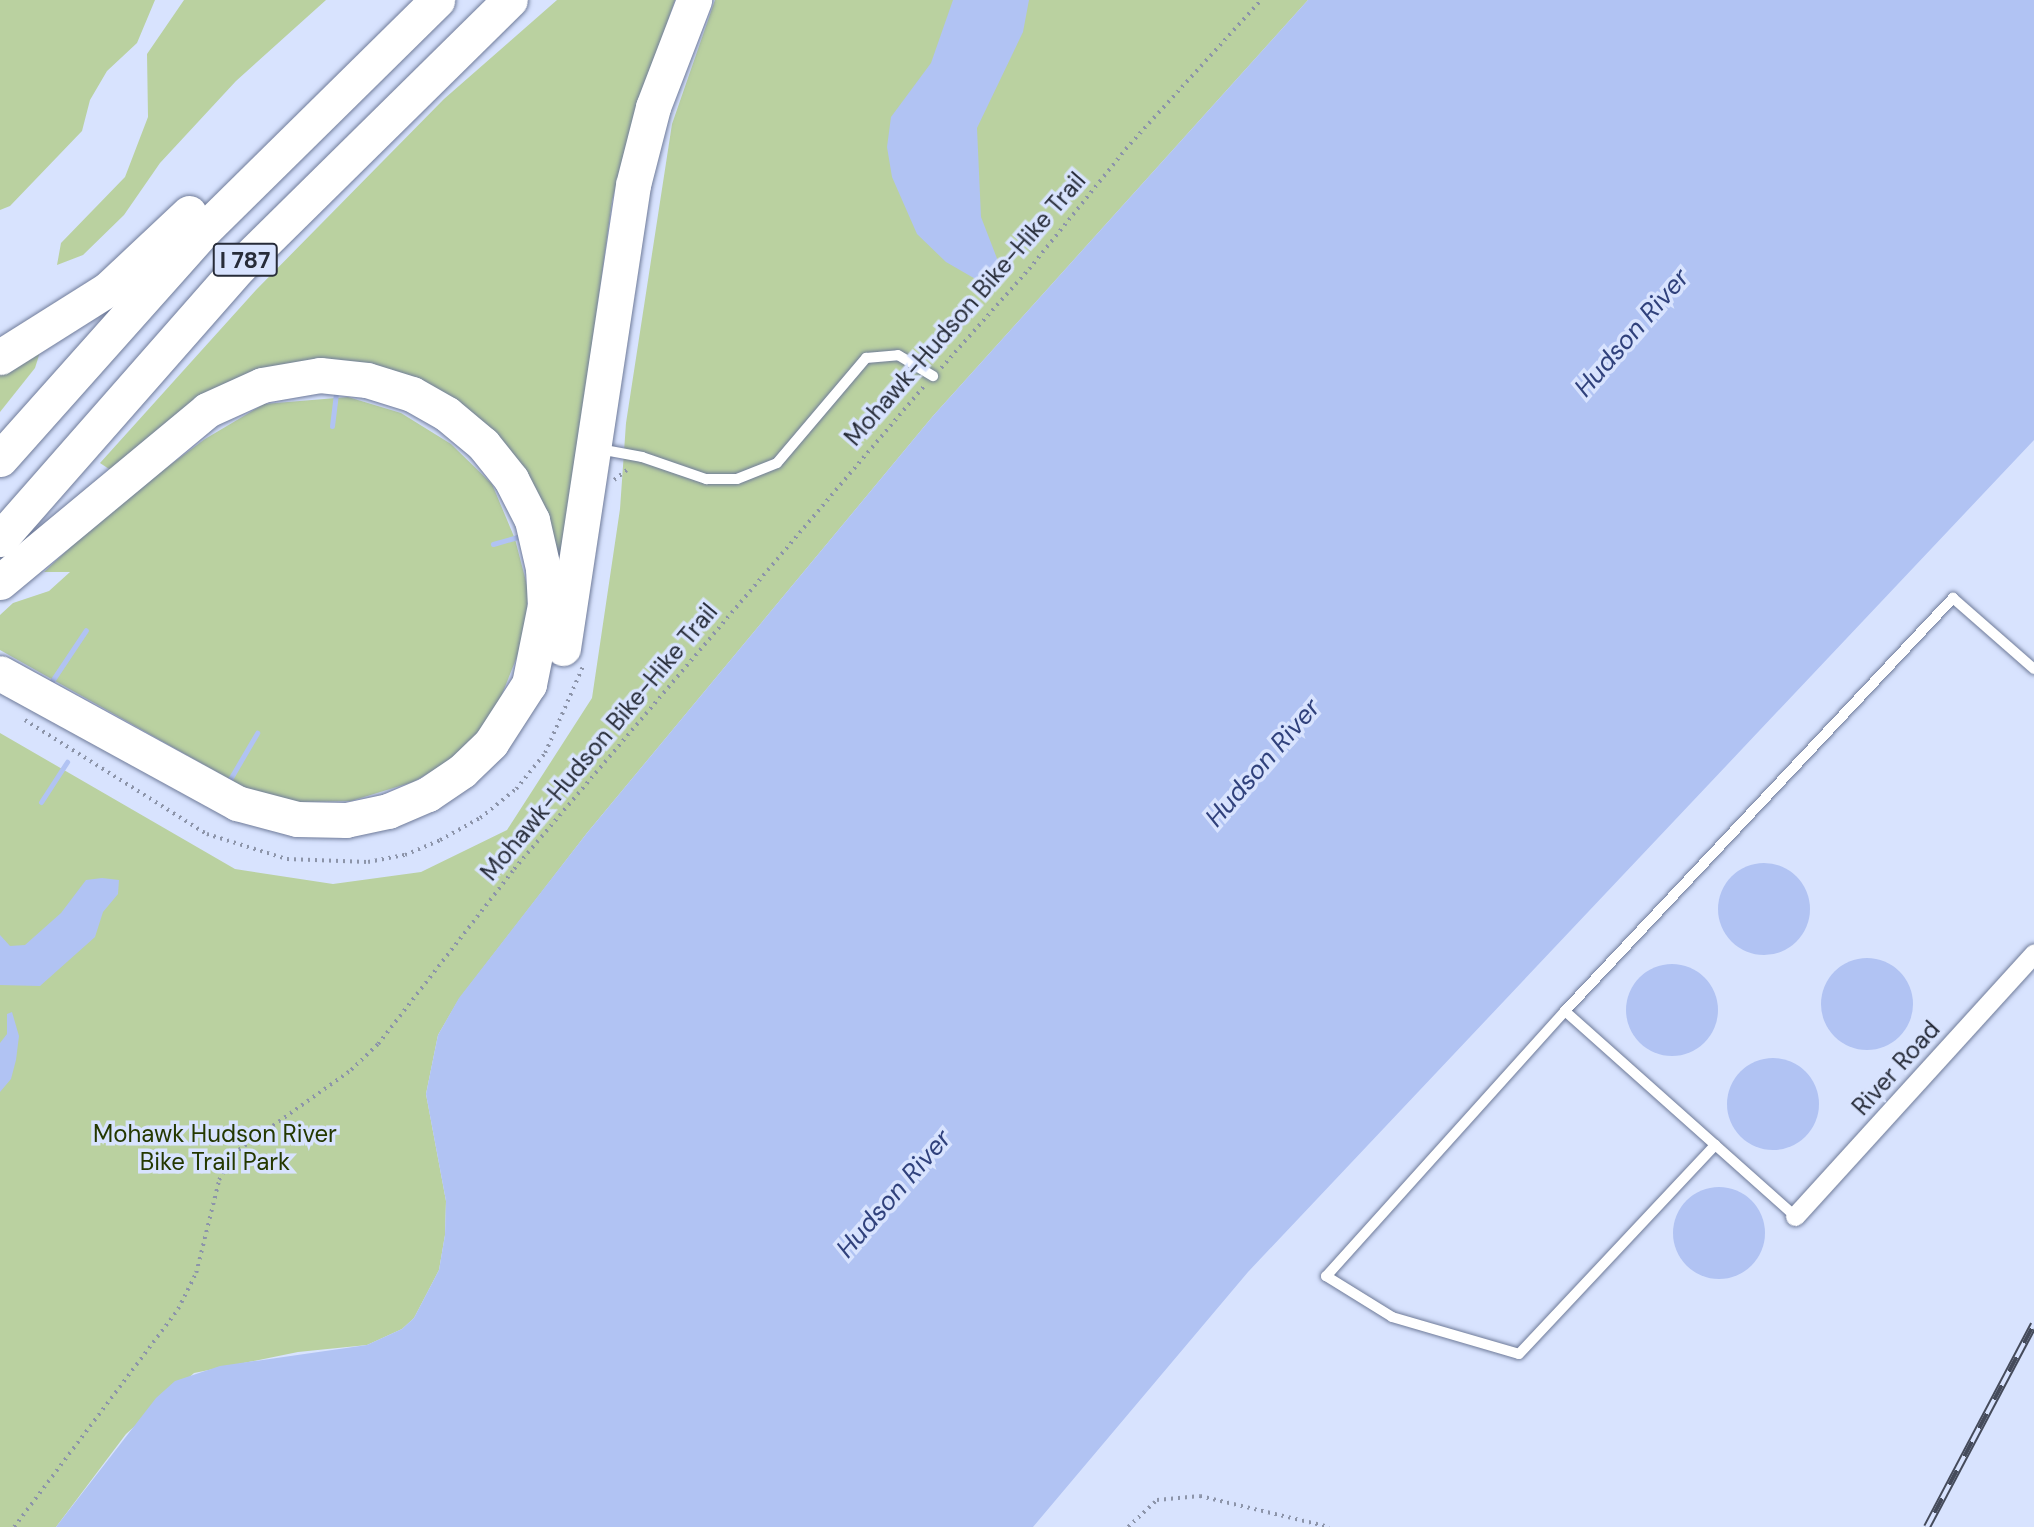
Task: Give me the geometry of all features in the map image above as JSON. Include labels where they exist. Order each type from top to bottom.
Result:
[{"type":"highway","points":[[0,357],[81,309],[136,265],[348,52],[416,0]]},
{"type":"highway","name":"I 787","points":[[0,459],[202,231],[437,0]]},
{"type":"highway","name":"I 787","points":[[0,539],[240,266],[510,0]]},
{"type":"highway","points":[[8,705],[206,811],[261,834],[311,842],[345,842],[408,828],[463,800],[489,779],[521,744],[544,705],[565,637],[633,185],[653,107],[694,0]]},
{"type":"highway","points":[[0,582],[207,411],[269,383],[337,376],[382,383],[424,400],[466,428],[492,453],[532,520],[541,555],[545,605],[529,684],[509,720],[486,749],[462,772],[421,797],[388,811],[346,820],[297,819],[237,803],[0,673]]},
{"type":"street","name":"River Road","points":[[1795,1216],[2034,953]]},
{"type":"lane","points":[[592,448],[642,457],[706,478],[737,479],[777,463],[866,358],[898,355],[933,376]]},
{"type":"lane","points":[[1715,1144],[1519,1354],[1392,1317],[1326,1276],[1565,1011],[1953,598],[2034,669]]},
{"type":"lane","points":[[1565,1011],[1795,1216]]},
{"type":"path","name":"Mohawk-Hudson Bike-Hike Trail","points":[[14,1527],[178,1309],[196,1273],[219,1180],[233,1154],[351,1070],[378,1044],[532,848],[933,376],[1029,270],[1130,144],[1261,0]]},
{"type":"path","points":[[607,490],[633,468]]},
{"type":"path","points":[[8,705],[207,834],[287,859],[368,862],[405,855],[440,840],[480,818],[516,789],[551,741],[581,678],[586,653]]},
{"type":"path","points":[[1128,1527],[1157,1500],[1200,1496],[1329,1527]]},
{"type":"green space","points":[[0,0],[155,0],[137,43],[107,71],[90,100],[82,131],[10,206],[0,210]]},
{"type":"green space","points":[[184,0],[326,0],[236,81],[160,163],[124,215],[83,255],[57,265],[61,243],[125,177],[148,117],[147,54]]},
{"type":"green space","points":[[557,0],[675,0],[630,130],[612,201],[561,571],[520,467],[323,363],[112,471],[100,463],[256,290],[444,99]]},
{"type":"green space","name":"Mohawk Hudson River Bike Trail Park","points":[[715,0],[1308,0],[933,416],[587,833],[459,999],[438,1035],[426,1094],[446,1201],[445,1235],[439,1270],[414,1318],[402,1329],[367,1345],[298,1352],[194,1373],[126,1434],[56,1527],[0,1527],[0,733],[235,869],[333,884],[421,872],[507,830],[592,698],[620,509],[626,423],[672,124]]},
{"type":"green space","points":[[40,352],[35,368],[0,412],[0,371]]},
{"type":"green space","points":[[348,397],[401,413],[451,444],[492,484],[515,539],[529,593],[522,644],[497,707],[461,755],[413,782],[351,801],[295,802],[249,790],[0,650],[0,615],[13,603],[49,591],[70,572],[44,572],[116,505],[205,439],[264,404]]},
{"type":"water","points":[[953,0],[1029,0],[1023,32],[977,128],[981,217],[1003,274],[991,288],[946,262],[917,234],[892,177],[887,147],[891,117],[931,63]]},
{"type":"water","name":"Hudson River","points":[[1308,0],[2034,0],[2034,440],[1248,1272],[1033,1527],[56,1527],[156,1398],[175,1381],[220,1366],[367,1345],[402,1329],[414,1318],[439,1270],[445,1235],[446,1201],[426,1094],[438,1035],[459,998],[587,833],[933,416]]},
{"type":"water","points":[[1764,863],[1782,866],[1797,876],[1807,891],[1810,909],[1807,927],[1797,942],[1782,952],[1764,955],[1746,952],[1731,942],[1721,927],[1718,909],[1721,891],[1731,876],[1746,866]]},
{"type":"water","points":[[86,880],[119,880],[118,894],[103,912],[95,937],[40,986],[0,985],[0,935],[10,946],[25,945],[61,913]]},
{"type":"water","points":[[1867,958],[1885,962],[1900,971],[1909,986],[1913,1004],[1909,1022],[1900,1037],[1885,1046],[1867,1050],[1849,1046],[1834,1037],[1825,1022],[1821,1004],[1825,986],[1834,971],[1849,962]]},
{"type":"water","points":[[1672,964],[1690,968],[1705,977],[1714,992],[1718,1010],[1714,1028],[1705,1043],[1690,1052],[1672,1056],[1654,1052],[1639,1043],[1630,1028],[1626,1010],[1630,992],[1639,977],[1654,968]]},
{"type":"water","points":[[12,1012],[19,1036],[16,1060],[11,1079],[0,1092],[0,1043],[7,1034],[7,1014]]},
{"type":"water","points":[[1773,1058],[1791,1061],[1806,1071],[1816,1086],[1819,1104],[1816,1122],[1806,1137],[1791,1147],[1773,1150],[1755,1147],[1740,1137],[1730,1122],[1727,1104],[1730,1086],[1740,1071],[1755,1061]]},
{"type":"water","points":[[1719,1187],[1737,1190],[1752,1200],[1762,1215],[1765,1233],[1762,1251],[1752,1266],[1737,1276],[1719,1279],[1701,1276],[1686,1266],[1676,1251],[1673,1233],[1676,1215],[1686,1200],[1701,1190]]},
{"type":"waterway","points":[[332,426],[336,392]]},
{"type":"waterway","points":[[493,544],[521,536]]},
{"type":"waterway","points":[[52,681],[86,630]]},
{"type":"waterway","points":[[229,781],[257,733]]},
{"type":"waterway","points":[[41,802],[67,762]]},
{"type":"railway","points":[[1927,1527],[2034,1324]]}]
